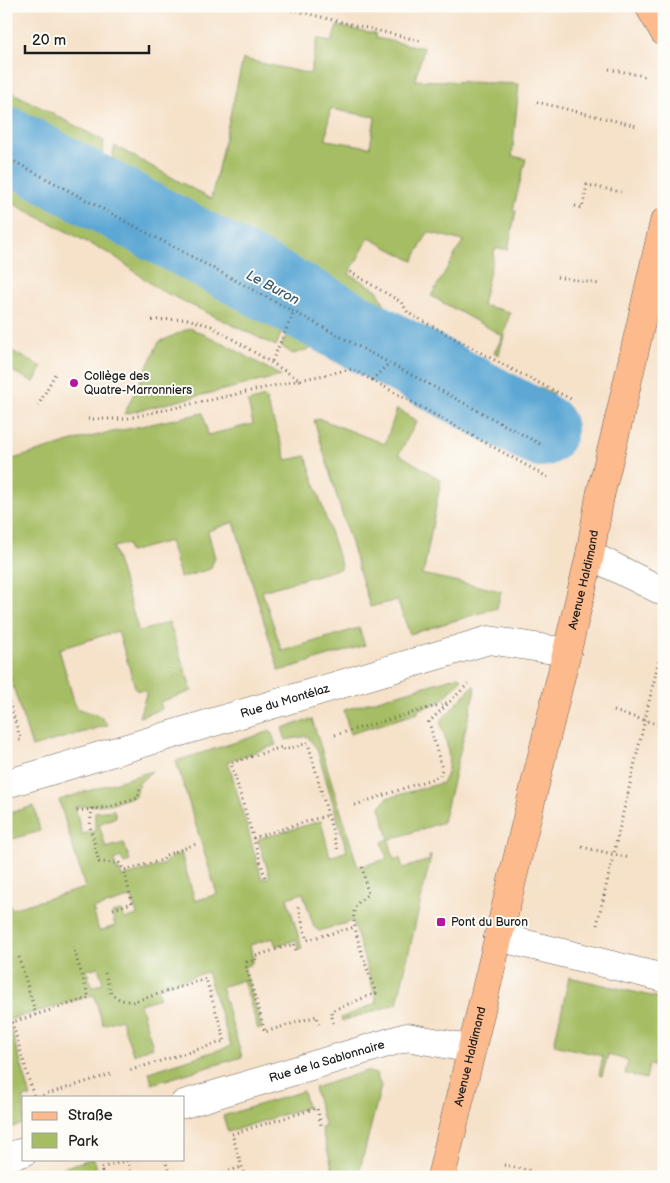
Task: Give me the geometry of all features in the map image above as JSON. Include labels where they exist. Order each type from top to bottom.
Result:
[{"type":"main road","points":[[649,6],[664,32]]},
{"type":"main road","name":"Avenue Haldimand","points":[[441,1177],[590,555],[600,496],[664,222]]},
{"type":"street","points":[[590,555],[664,592]]},
{"type":"street","name":"Rue du Montélaz","points":[[6,784],[489,640],[567,652]]},
{"type":"street","points":[[498,937],[664,978]]},
{"type":"street","name":"Rue de la Sablonnaire","points":[[185,1104],[407,1037],[472,1049]]},
{"type":"street","points":[[6,1158],[22,1153]]},
{"type":"path","points":[[292,10],[421,41]]},
{"type":"path","points":[[610,69],[644,76]]},
{"type":"path","points":[[538,102],[638,126]]},
{"type":"path","points":[[6,158],[540,444]]},
{"type":"path","points":[[575,206],[582,208],[587,185],[622,192]]},
{"type":"path","points":[[350,272],[402,302],[408,313],[515,372],[571,399]]},
{"type":"path","points":[[557,277],[599,284]]},
{"type":"path","points":[[272,362],[294,312]]},
{"type":"path","points":[[152,320],[187,319],[210,326],[300,380]]},
{"type":"path","points":[[372,380],[389,363]]},
{"type":"path","points":[[88,419],[124,419],[352,369],[551,479]]},
{"type":"path","points":[[38,406],[55,374]]},
{"type":"path","points":[[596,928],[664,638]]},
{"type":"path","points":[[356,805],[440,776],[442,769],[430,722],[470,682]]},
{"type":"path","points":[[6,693],[21,740],[14,742]]},
{"type":"path","points":[[335,735],[450,702]]},
{"type":"path","points":[[614,711],[660,725]]},
{"type":"path","points":[[265,877],[231,763],[282,747],[284,750],[308,743],[338,851]]},
{"type":"path","points":[[77,811],[109,807],[138,798],[140,788]]},
{"type":"path","points":[[92,808],[90,826],[99,862],[120,863],[124,870],[132,903],[113,910]]},
{"type":"path","points":[[253,838],[328,815]]},
{"type":"path","points":[[124,870],[163,860],[166,855],[196,844]]},
{"type":"path","points":[[582,847],[630,858]]},
{"type":"path","points":[[334,1026],[331,1010],[376,993],[355,927],[353,913],[358,902],[368,894],[362,866]]},
{"type":"path","points":[[298,907],[307,940],[355,927]]},
{"type":"path","points":[[296,950],[294,944],[255,956],[256,960],[247,962],[246,966],[265,1032],[317,1016],[321,1030]]},
{"type":"path","points":[[6,1024],[89,998],[73,947]]},
{"type":"path","points":[[19,957],[36,1015]]},
{"type":"path","points":[[105,973],[111,994],[121,1000],[132,1002],[206,979],[225,1040],[128,1071]]},
{"type":"path","points":[[12,1022],[34,1096]]},
{"type":"path","points":[[41,1096],[111,1074]]},
{"type":"path","points":[[245,1177],[232,1134],[317,1108],[322,1125]]},
{"type":"path","points":[[103,1177],[101,1168],[128,1160],[131,1171]]},
{"type":"path","points":[[164,1160],[170,1177]]},
{"type":"path","points":[[504,1165],[532,1171],[536,1177]]},
{"type":"path","points":[[210,1177],[242,1166]]},
{"type":"green space","points":[[337,26],[375,33],[376,38],[424,48],[415,80],[519,84],[512,156],[526,159],[513,210],[516,211],[508,249],[495,249],[482,305],[510,312],[499,355],[494,353],[503,336],[431,296],[463,241],[428,232],[413,261],[369,238],[349,274],[377,290],[386,307],[530,384],[553,393],[547,420],[109,182],[115,160],[112,158],[115,146],[211,199],[243,59],[310,74],[318,38],[332,42]],"holes":[[[330,109],[375,117],[370,147],[326,140]]]},
{"type":"green space","points":[[6,89],[104,141],[99,175],[6,125]]},
{"type":"green space","points":[[6,163],[289,315],[276,346],[158,289],[114,256],[6,200]]},
{"type":"green space","points":[[295,318],[374,360],[368,368],[323,345],[293,354],[281,346]]},
{"type":"green space","points":[[190,328],[225,344],[281,376],[124,414],[159,342]]},
{"type":"green space","points":[[6,348],[42,367],[34,382],[6,368]]},
{"type":"green space","points":[[388,368],[539,449],[538,453],[472,425],[380,376]]},
{"type":"green space","points":[[265,397],[287,460],[306,456],[342,568],[262,591],[282,651],[359,628],[365,645],[279,671],[234,522],[208,531],[215,558],[210,569],[180,578],[170,541],[129,552],[127,544],[113,547],[139,632],[169,622],[192,691],[160,702],[162,709],[139,717],[147,691],[136,690],[118,631],[59,649],[76,708],[100,716],[108,725],[32,747],[6,664],[6,461],[80,439],[203,413],[208,435],[253,424],[248,402]]},
{"type":"green space","points":[[397,409],[417,421],[399,454],[441,480],[424,570],[421,574],[501,591],[497,608],[410,634],[397,600],[370,607],[314,420],[320,419],[385,444]]},
{"type":"green space","points":[[459,676],[462,679],[440,702],[417,710],[418,713],[350,734],[344,710]]},
{"type":"green space","points":[[474,685],[475,690],[443,822],[389,840],[394,860],[400,858],[403,868],[430,860],[429,856],[431,856],[397,1004],[342,1021],[341,1018],[377,1003],[353,921],[319,931],[314,927],[303,893],[287,898],[302,948],[299,949],[296,940],[276,946],[273,938],[250,945],[253,959],[251,964],[244,967],[262,1028],[258,1029],[243,980],[221,987],[242,1057],[152,1084],[149,1072],[231,1046],[207,972],[157,988],[160,998],[140,1004],[153,1047],[133,1054],[121,1019],[103,1025],[94,995],[8,1020],[31,1096],[22,1096],[22,1125],[6,1129],[6,894],[11,909],[85,888],[59,800],[152,771],[139,783],[136,796],[111,804],[75,807],[82,834],[95,831],[95,812],[114,810],[116,817],[99,824],[106,848],[124,843],[130,861],[124,864],[121,857],[114,860],[117,871],[120,871],[122,877],[162,865],[170,858],[181,853],[195,901],[217,894],[176,761],[271,731],[276,745],[228,761],[262,879],[270,877],[258,839],[321,821],[330,857],[347,851],[317,749],[307,736],[286,740],[282,728],[312,719],[358,867],[387,859],[382,842],[389,839],[380,807],[387,798],[442,783],[448,768],[447,744],[440,721]],"holes":[[[132,897],[137,915],[125,919],[121,911],[112,913],[115,926],[99,931],[93,909]],[[98,967],[103,983],[92,987],[87,970]]]},
{"type":"green space","points":[[34,806],[40,831],[6,841],[6,814]]},
{"type":"green space","points":[[569,977],[664,999],[664,1068],[649,1065],[646,1079],[625,1074],[628,1060],[608,1055],[602,1076],[599,1075],[603,1056],[554,1045]]},
{"type":"green space","points":[[366,1071],[376,1074],[381,1086],[358,1177],[335,1177],[321,1128],[325,1127],[314,1088]]},
{"type":"green space","points":[[303,1091],[307,1107],[228,1132],[223,1116]]},
{"type":"green space","points":[[87,1160],[94,1160],[99,1176],[56,1177],[54,1171]]},
{"type":"waterway","name":"Le Buron","points":[[6,143],[540,430]]},
{"type":"place","name":"Collège des Quatre-Marronniers","points":[[74,383]]},
{"type":"place","name":"Pont du Buron","points":[[441,922]]}]
